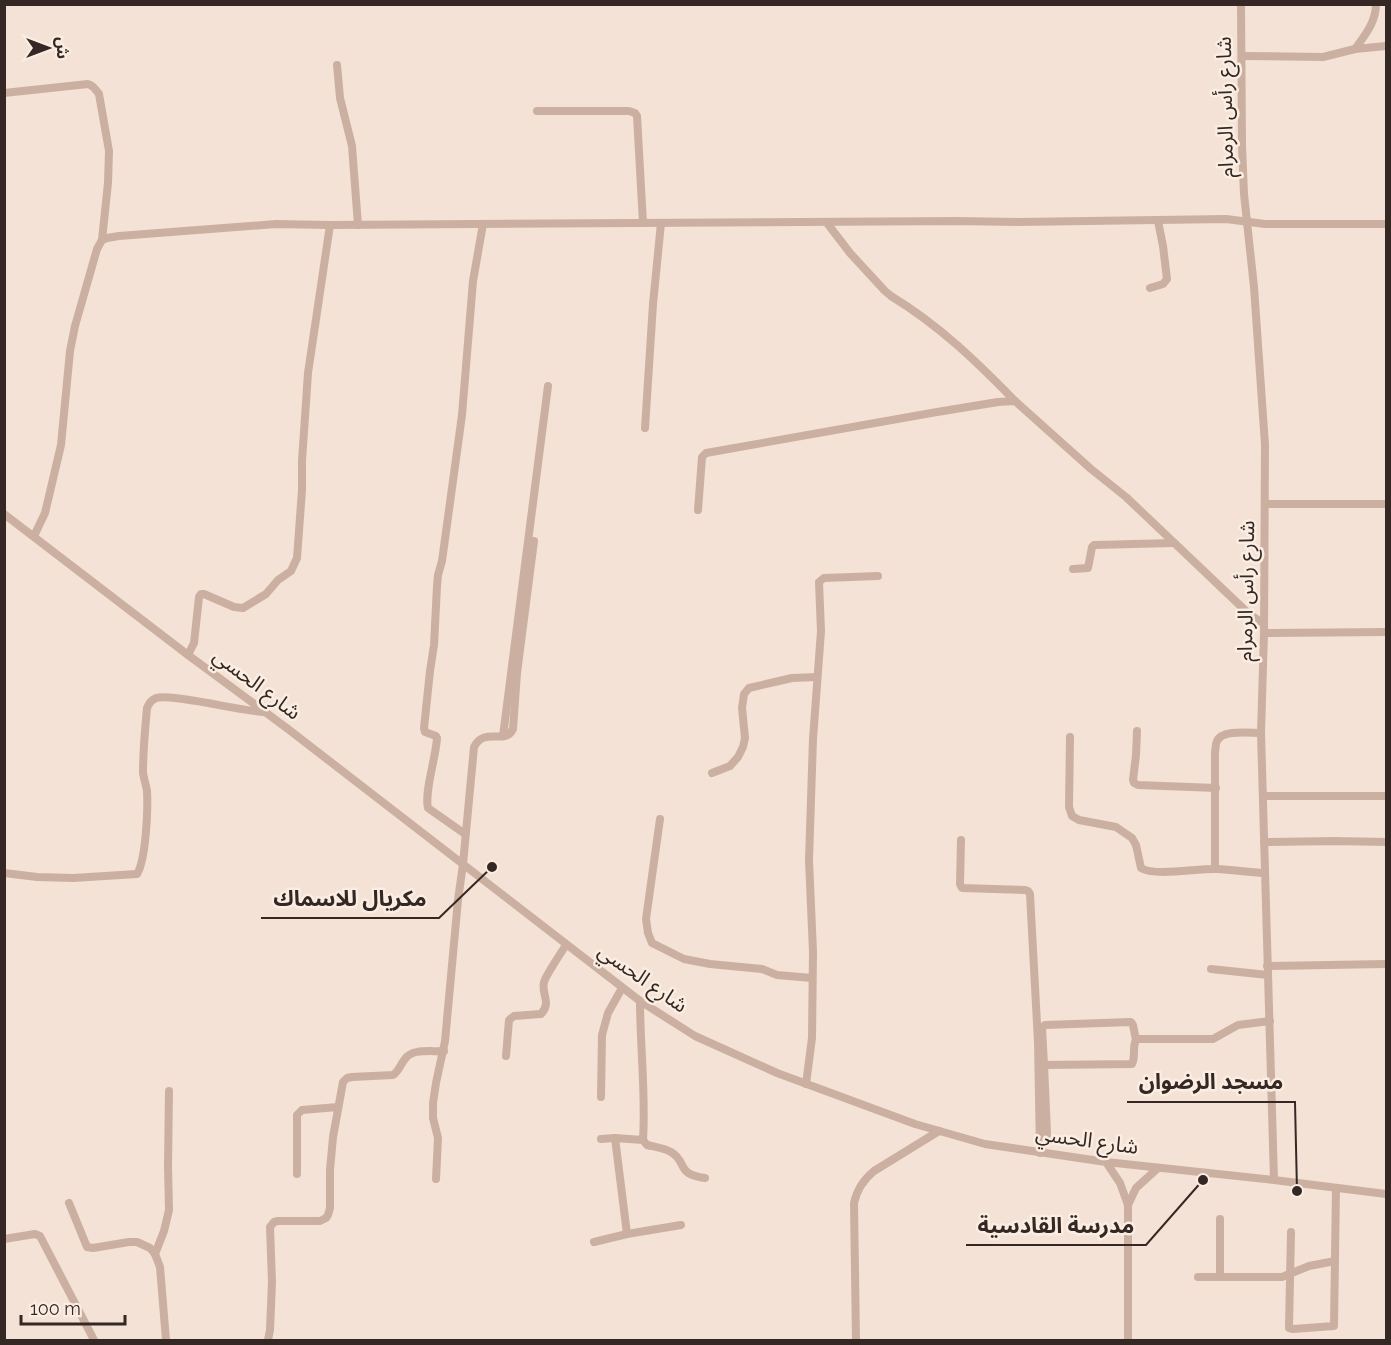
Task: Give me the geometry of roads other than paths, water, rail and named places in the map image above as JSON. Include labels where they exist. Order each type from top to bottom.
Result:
[{"type":"street","name":"شارع رأس الرمرام","points":[[1241,4],[1244,194],[1254,287],[1265,445],[1261,733],[1274,1180]]},
{"type":"street","points":[[1355,49],[1370,28],[1376,4]]},
{"type":"street","points":[[1242,56],[1323,57],[1355,49],[1386,46]]},
{"type":"street","points":[[337,65],[343,113],[352,146],[357,225]]},
{"type":"street","points":[[4,93],[92,85],[99,94],[109,151],[102,240],[97,249],[75,326],[70,351],[61,446],[45,513],[34,536]]},
{"type":"street","points":[[537,111],[606,111],[634,113],[637,116],[642,223]]},
{"type":"street","points":[[102,240],[119,236],[276,224],[827,223],[1226,219],[1274,224],[1386,224]]},
{"type":"street","points":[[1150,288],[1163,284],[1167,279],[1158,221]]},
{"type":"street","points":[[645,428],[653,304],[662,223]]},
{"type":"street","points":[[827,223],[850,253],[885,291],[935,326],[986,371],[1015,401],[1126,497],[1248,612],[1264,624]]},
{"type":"street","points":[[465,834],[428,808],[437,738],[425,732],[424,728],[434,645],[438,575],[442,561],[462,415],[473,281],[483,224]]},
{"type":"street","points":[[188,655],[194,643],[201,594],[234,607],[243,608],[266,594],[278,580],[291,571],[297,558],[308,374],[330,225]]},
{"type":"street","points":[[504,736],[548,386]]},
{"type":"street","points":[[698,510],[702,457],[706,453],[938,412],[1015,401]]},
{"type":"street","points":[[1265,504],[1386,504]]},
{"type":"street","name":"شارع الحسي","points":[[4,514],[639,1001],[695,1036],[806,1084],[939,1131],[985,1144],[1040,1150],[1106,1162],[1386,1194]]},
{"type":"street","points":[[436,1179],[438,1138],[433,1118],[433,1103],[444,1051],[474,747],[482,737],[504,736],[511,734],[513,729],[517,673],[534,541]]},
{"type":"street","points":[[1073,569],[1088,568],[1094,545],[1174,543]]},
{"type":"street","points":[[806,1084],[812,1038],[809,860],[813,739],[821,631],[819,582],[824,578],[878,576]]},
{"type":"street","points":[[1264,633],[1386,632]]},
{"type":"street","points":[[712,773],[730,766],[743,747],[745,738],[742,708],[744,694],[749,688],[792,678],[817,677]]},
{"type":"street","points":[[4,873],[72,878],[136,874],[139,870],[144,842],[147,808],[147,789],[143,774],[147,708],[150,702],[161,697],[188,699],[265,712]]},
{"type":"street","points":[[1137,731],[1134,783],[1216,788]]},
{"type":"street","points":[[1215,869],[1215,752],[1217,740],[1229,733],[1261,733]]},
{"type":"street","points":[[1070,737],[1069,807],[1072,816],[1079,820],[1116,827],[1132,838],[1136,845],[1141,868],[1146,871],[1215,869],[1264,873]]},
{"type":"street","points":[[1263,796],[1386,796]]},
{"type":"street","points":[[660,819],[646,919],[652,943],[684,959],[701,963],[762,969],[777,975],[812,978]]},
{"type":"street","points":[[961,840],[960,884],[962,888],[1025,890],[1030,894],[1040,1042],[1040,1150]]},
{"type":"street","points":[[1264,842],[1386,842]]},
{"type":"street","points":[[506,1056],[509,1020],[514,1016],[541,1014],[544,1011],[546,997],[544,982],[566,945]]},
{"type":"street","points":[[1211,969],[1268,970],[1386,964]]},
{"type":"street","points":[[602,1097],[602,1035],[608,1013],[622,988]]},
{"type":"street","points":[[639,1001],[645,1114],[643,1140],[647,1146],[673,1153],[680,1160],[685,1171],[705,1178]]},
{"type":"street","points":[[1136,1040],[1213,1039],[1238,1025],[1270,1021]]},
{"type":"street","points":[[1040,1150],[1046,1143],[1047,1133],[1044,1065],[1040,1042],[1042,1028],[1045,1025],[1123,1022],[1131,1022],[1133,1025],[1136,1040],[1132,1064],[1044,1065]]},
{"type":"street","points":[[268,1341],[271,1291],[270,1227],[278,1221],[320,1221],[328,1215],[331,1154],[342,1085],[347,1078],[352,1077],[393,1075],[410,1053],[444,1051]]},
{"type":"street","points":[[155,1254],[169,1210],[169,1091]]},
{"type":"street","points":[[297,1174],[296,1119],[299,1112],[306,1109],[338,1107]]},
{"type":"street","points":[[856,1341],[854,1203],[856,1193],[866,1177],[874,1171],[939,1131]]},
{"type":"street","points":[[615,1138],[627,1234]]},
{"type":"street","points":[[602,1139],[643,1140]]},
{"type":"street","points":[[1106,1162],[1120,1183],[1128,1205],[1128,1341]]},
{"type":"street","points":[[1128,1205],[1136,1188],[1158,1168]]},
{"type":"street","points":[[1291,1232],[1289,1328],[1332,1326],[1335,1324],[1336,1188]]},
{"type":"street","points":[[69,1203],[87,1247],[137,1242],[150,1248],[155,1254],[160,1267],[166,1341]]},
{"type":"street","points":[[1220,1219],[1220,1277]]},
{"type":"street","points":[[594,1242],[681,1225]]},
{"type":"street","points":[[4,1239],[35,1234],[40,1236],[93,1341]]},
{"type":"street","points":[[1198,1277],[1282,1277],[1310,1266],[1335,1261]]},
{"type":"place","name":"مكريال للاسماك","points":[[492,867]]},
{"type":"place","name":"مدرسة القادسية","points":[[1203,1180]]},
{"type":"place","name":"مسجد الرضوان","points":[[1297,1191]]}]
